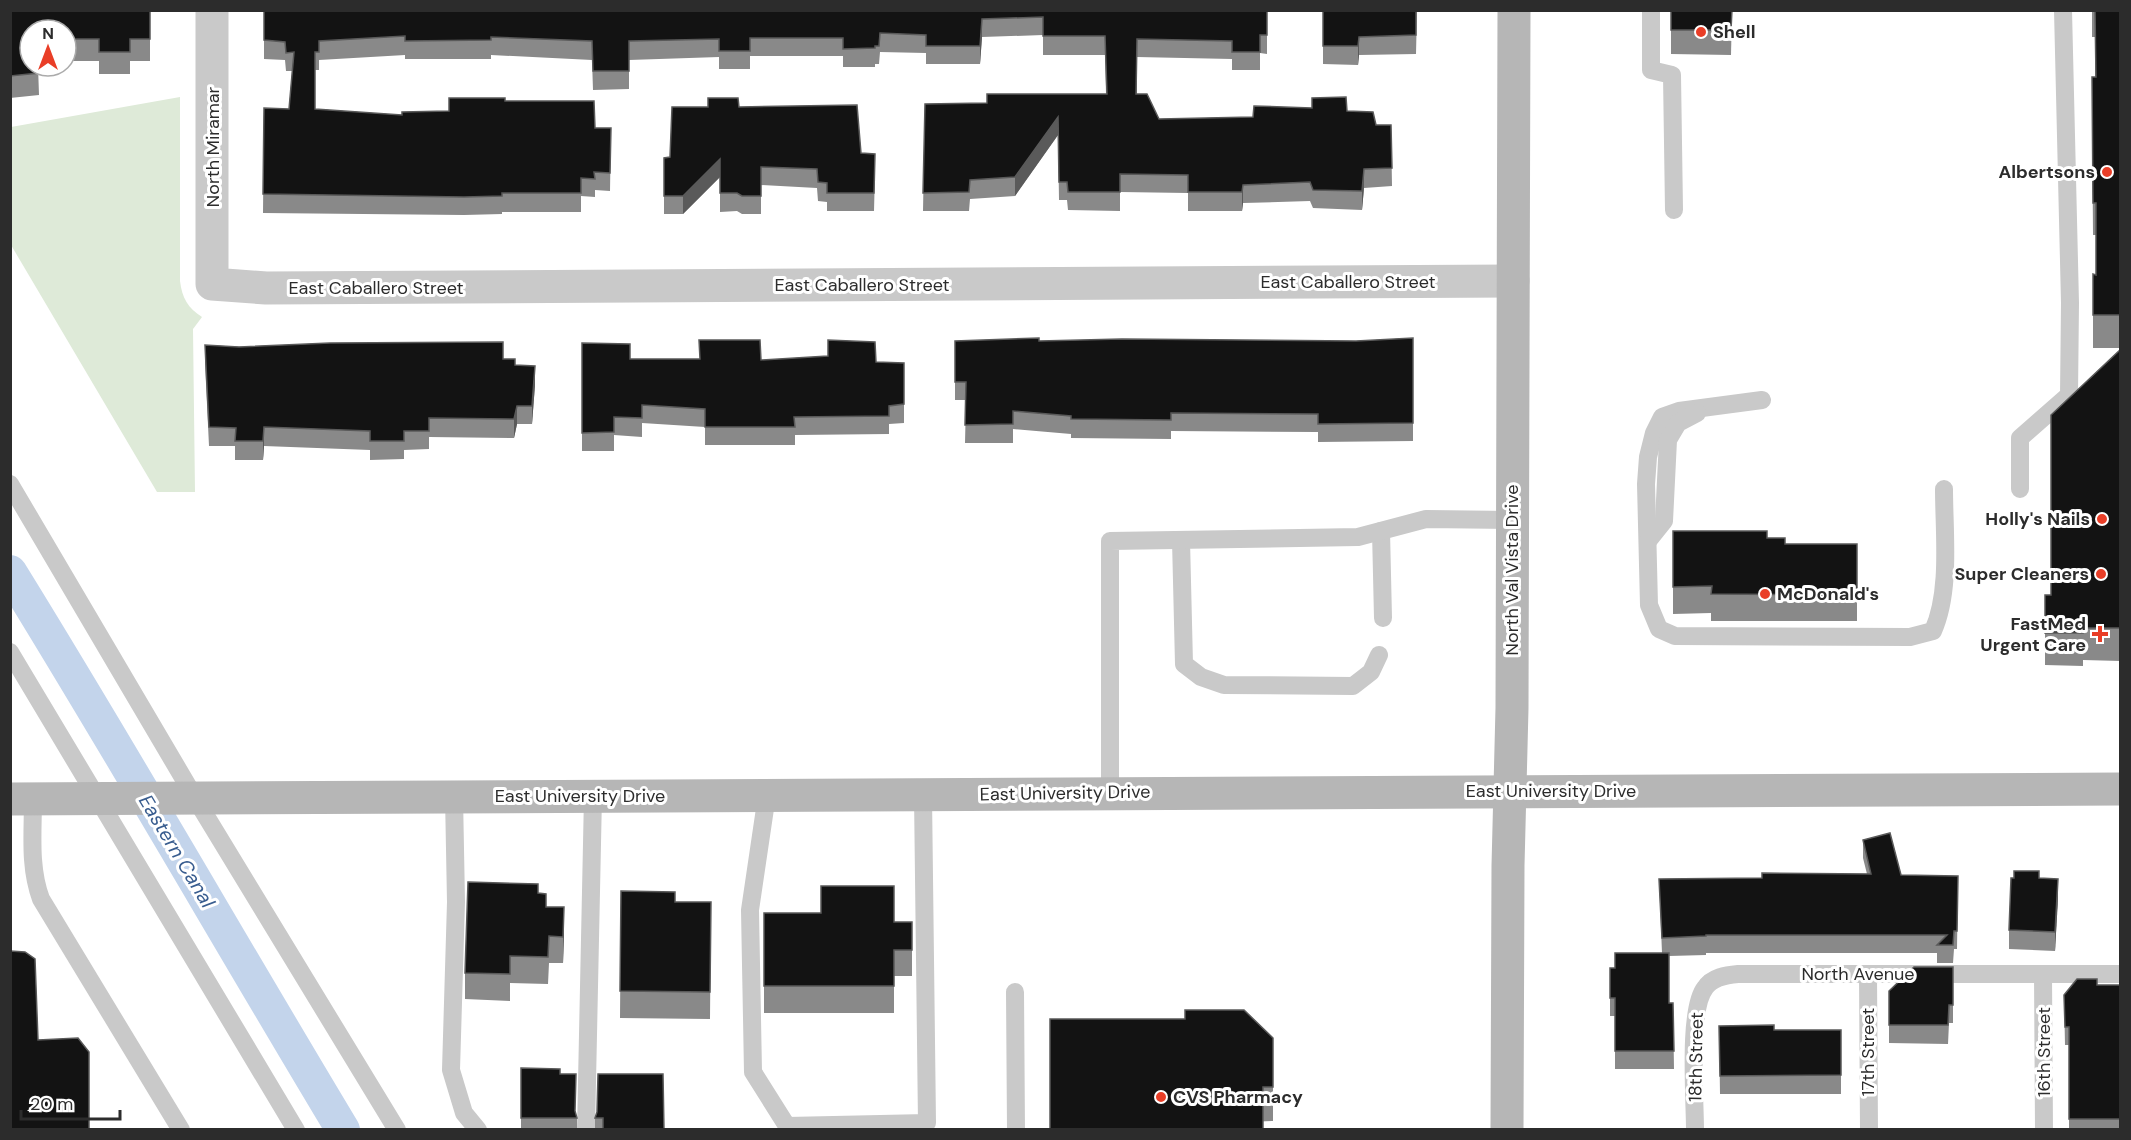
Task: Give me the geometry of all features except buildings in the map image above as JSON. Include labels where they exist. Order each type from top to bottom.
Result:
[{"type":"main road","name":"North Val Vista Drive","points":[[1507,1130],[1514,10]]},
{"type":"main road","name":"East University Drive","points":[[22,799],[1110,792],[2121,789]]},
{"type":"street","name":"North Miramar","points":[[212,10],[212,284]]},
{"type":"street","name":"East Caballero Street","points":[[212,284],[266,288],[1513,281]]},
{"type":"lane","points":[[1651,10],[1651,70],[1672,75],[1674,210]]},
{"type":"lane","points":[[2020,489],[2020,438],[2070,395],[2063,10]]},
{"type":"lane","points":[[1762,400],[1707,409],[1678,423],[1668,440],[1664,521],[1648,541],[1649,605],[1659,628],[1675,636],[1910,637],[1933,631],[1940,616],[1944,594],[1944,489]]},
{"type":"lane","points":[[10,484],[190,798],[397,1130]]},
{"type":"lane","points":[[1110,792],[1110,541],[1359,537],[1426,519],[1512,520]]},
{"type":"lane","points":[[1381,531],[1383,618]]},
{"type":"lane","points":[[1181,540],[1184,664],[1201,677],[1224,685],[1353,686],[1371,672],[1379,655]]},
{"type":"lane","points":[[10,652],[104,798],[296,1130]]},
{"type":"lane","points":[[767,795],[750,910],[753,1072],[787,1126],[927,1126],[923,795]]},
{"type":"lane","points":[[454,796],[456,902],[451,1070],[464,1113],[478,1130]]},
{"type":"lane","points":[[586,1130],[593,796]]},
{"type":"lane","points":[[22,799],[36,885],[41,899],[182,1130]]},
{"type":"lane","name":"North Avenue","points":[[1706,986],[1715,979],[1738,974],[2121,974]]},
{"type":"lane","name":"17th Street","points":[[1868,974],[1869,1130]]},
{"type":"lane","name":"16th Street","points":[[2043,974],[2044,1130]]},
{"type":"lane","name":"18th Street","points":[[1695,1130],[1695,1017],[1700,996],[1706,986]]},
{"type":"lane","points":[[1015,992],[1016,1130]]},
{"type":"green space","points":[[180,97],[180,281],[186,302],[202,317],[193,329],[195,492],[157,492],[11,245],[11,127]]},
{"type":"waterway","name":"Eastern Canal","points":[[10,572],[343,1130]]},
{"type":"place","name":"Shell","points":[[1701,32]]},
{"type":"place","name":"Albertsons","points":[[2107,172]]},
{"type":"place","name":"Holly's Nails","points":[[2102,519]]},
{"type":"place","name":"Super Cleaners","points":[[2101,574]]},
{"type":"place","name":"McDonald's","points":[[1765,594]]},
{"type":"place","name":"FastMed Urgent Care","points":[[2100,634]]},
{"type":"place","name":"CVS Pharmacy","points":[[1161,1097]]}]
